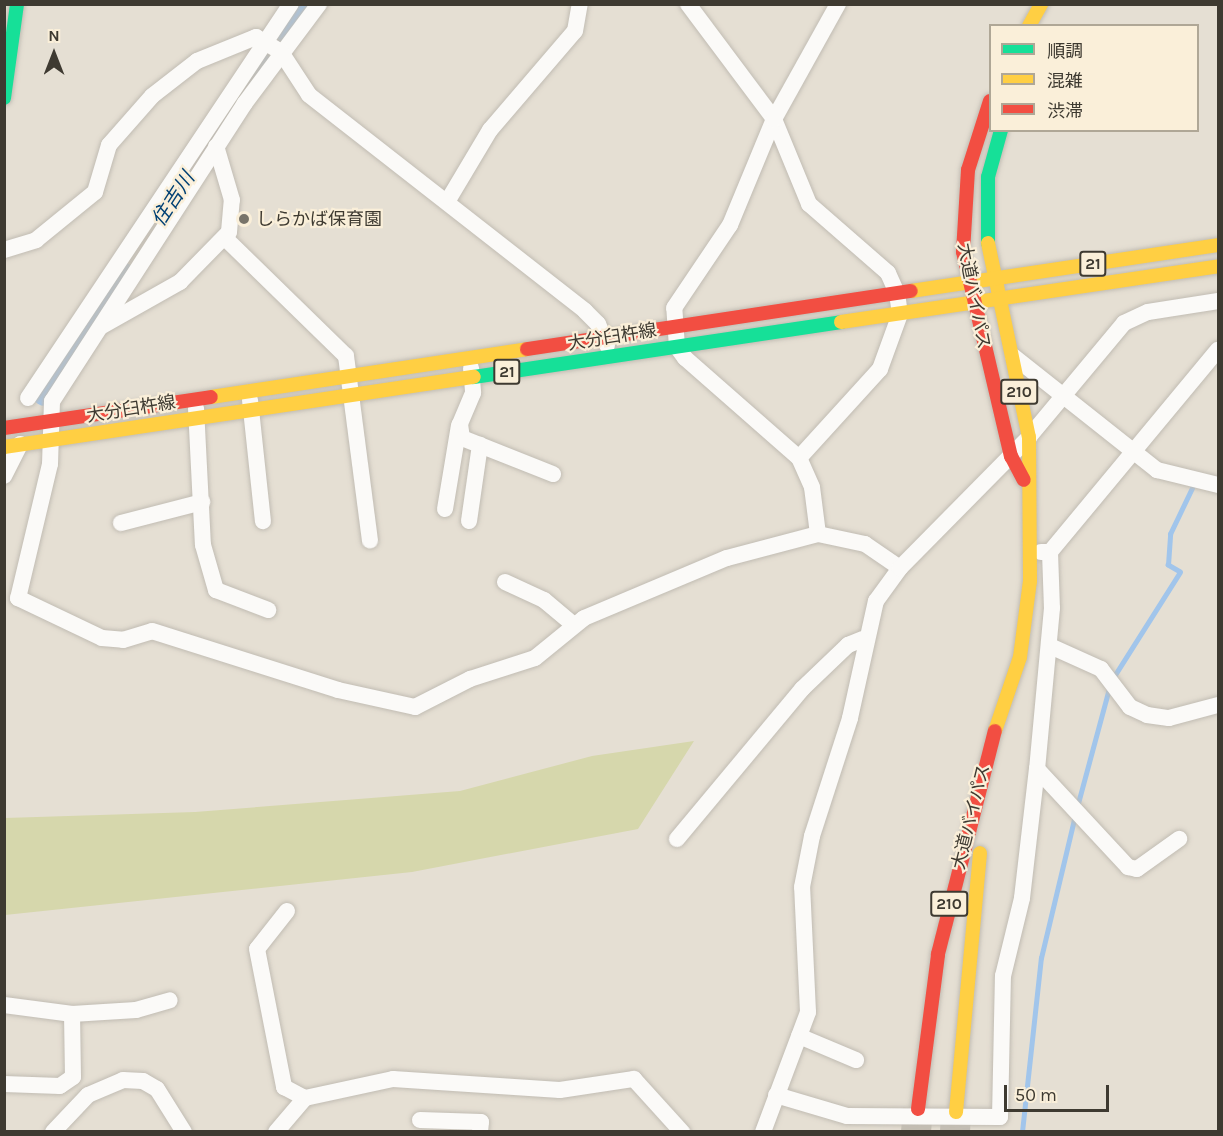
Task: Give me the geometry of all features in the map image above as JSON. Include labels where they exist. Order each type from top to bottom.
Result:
[{"type":"main road","points":[[4,98],[17,4]]},
{"type":"main road","points":[[1030,24],[1041,4]]},
{"type":"main road","points":[[1048,24],[1058,4]]},
{"type":"main road","name":"大道バイパス","points":[[989,105],[964,196],[968,283],[1011,456],[1028,487]]},
{"type":"main road","name":"大道バイパス","points":[[956,1112],[975,881],[1005,745],[1007,706],[1026,618],[1031,551],[1028,487],[1029,437],[992,279],[986,198],[1001,132]]},
{"type":"main road","name":"大分臼杵線","points":[[4,428],[1218,245]]},
{"type":"main road","name":"大分臼杵線","points":[[12,445],[1218,266]]},
{"type":"main road","name":"大道バイパス","points":[[918,1109],[942,934],[989,741],[1007,706]]},
{"type":"street","points":[[28,398],[263,40],[291,4]]},
{"type":"street","points":[[319,4],[281,52],[216,146],[52,402],[51,440],[11,595],[102,638],[123,640],[152,631],[338,690],[415,708],[470,679],[535,658],[573,624],[727,558],[818,534],[865,544],[900,568]]},
{"type":"street","points":[[447,202],[490,130],[575,31],[580,4]]},
{"type":"street","points":[[688,4],[774,119],[809,204],[888,273],[897,293],[900,314],[880,369],[798,458]]},
{"type":"street","points":[[818,534],[812,487],[798,458],[703,379],[677,347],[674,308],[742,202],[774,119],[837,4]]},
{"type":"street","points":[[4,250],[36,240],[96,192],[109,145],[152,96],[197,62],[247,38],[263,40],[281,52],[309,95],[549,280],[598,324],[605,337],[609,357]]},
{"type":"street","points":[[98,328],[180,282],[225,238],[234,214],[216,146]]},
{"type":"street","points":[[225,238],[340,344],[353,395],[370,540]]},
{"type":"street","points":[[763,1131],[808,1012],[802,887],[812,836],[850,718],[864,639],[876,601],[900,568],[1029,437],[1130,318],[1215,308]]},
{"type":"street","points":[[776,1095],[847,1116],[1000,1117],[1003,976],[1022,898],[1037,769],[1034,754],[1050,646],[1050,552],[1218,350]]},
{"type":"street","points":[[1011,353],[1157,470],[1180,480],[1218,485]]},
{"type":"street","points":[[445,509],[460,424],[473,393],[470,358]]},
{"type":"street","points":[[248,392],[263,521]]},
{"type":"street","points":[[195,399],[203,545],[216,590],[268,610]]},
{"type":"street","points":[[460,424],[462,438],[553,474]]},
{"type":"street","points":[[4,476],[12,445]]},
{"type":"street","points":[[469,521],[480,445]]},
{"type":"street","points":[[121,524],[202,502]]},
{"type":"street","points":[[1031,551],[1050,552]]},
{"type":"street","points":[[505,582],[544,600],[573,624]]},
{"type":"street","points":[[677,839],[802,689],[848,645],[864,639]]},
{"type":"street","points":[[1050,646],[1101,669],[1130,706],[1147,715],[1169,718],[1218,705]]},
{"type":"street","points":[[1037,769],[1128,867],[1137,869],[1179,839]]},
{"type":"street","points":[[287,911],[257,949],[284,1087],[305,1098]]},
{"type":"street","points":[[4,1005],[72,1014],[136,1010],[170,1000]]},
{"type":"street","points":[[4,1084],[60,1086],[73,1077],[72,1014]]},
{"type":"street","points":[[799,1036],[856,1060]]},
{"type":"street","points":[[276,1131],[305,1098],[393,1079],[560,1090],[634,1079],[682,1131]]},
{"type":"street","points":[[53,1131],[88,1095],[123,1080],[157,1089],[184,1131]]},
{"type":"street","points":[[420,1120],[481,1122],[480,1131]]},
{"type":"green space","points":[[694,741],[638,829],[412,872],[5,915],[5,818],[195,812],[460,791],[592,756]]},
{"type":"waterway","name":"住吉川","points":[[212,140],[301,4]]},
{"type":"waterway","name":"住吉川","points":[[45,393],[124,276]]},
{"type":"waterway","points":[[1113,678],[1180,572],[1168,565],[1170,534],[1192,488]]},
{"type":"waterway","points":[[1077,807],[1109,688]]},
{"type":"waterway","points":[[1022,1132],[1041,958],[1075,815]]},
{"type":"tunnel","points":[[916,1132],[918,1109]]},
{"type":"tunnel","points":[[955,1132],[956,1112]]},
{"type":"traffic: fast","points":[[4,98],[17,4]]},
{"type":"traffic: fast","points":[[988,243],[988,177],[1000,132]]},
{"type":"traffic: fast","points":[[474,377],[841,322]]},
{"type":"traffic: slow","points":[[1030,24],[1041,4]]},
{"type":"traffic: slow","points":[[988,243],[1029,437],[1030,581],[1020,657],[995,731]]},
{"type":"traffic: slow","points":[[911,291],[1218,245]]},
{"type":"traffic: slow","points":[[841,322],[1218,266]]},
{"type":"traffic: slow","points":[[211,397],[527,349]]},
{"type":"traffic: slow","points":[[4,447],[474,377]]},
{"type":"traffic: slow","points":[[956,1112],[980,853]]},
{"type":"traffic: jam","points":[[989,104],[968,170],[963,252],[1011,456],[1024,480]]},
{"type":"traffic: jam","points":[[527,349],[911,291]]},
{"type":"traffic: jam","points":[[4,428],[211,397]]},
{"type":"traffic: jam","points":[[918,1109],[938,954],[995,731]]},
{"type":"place","name":"しらかば保育園","points":[[244,219]]}]
